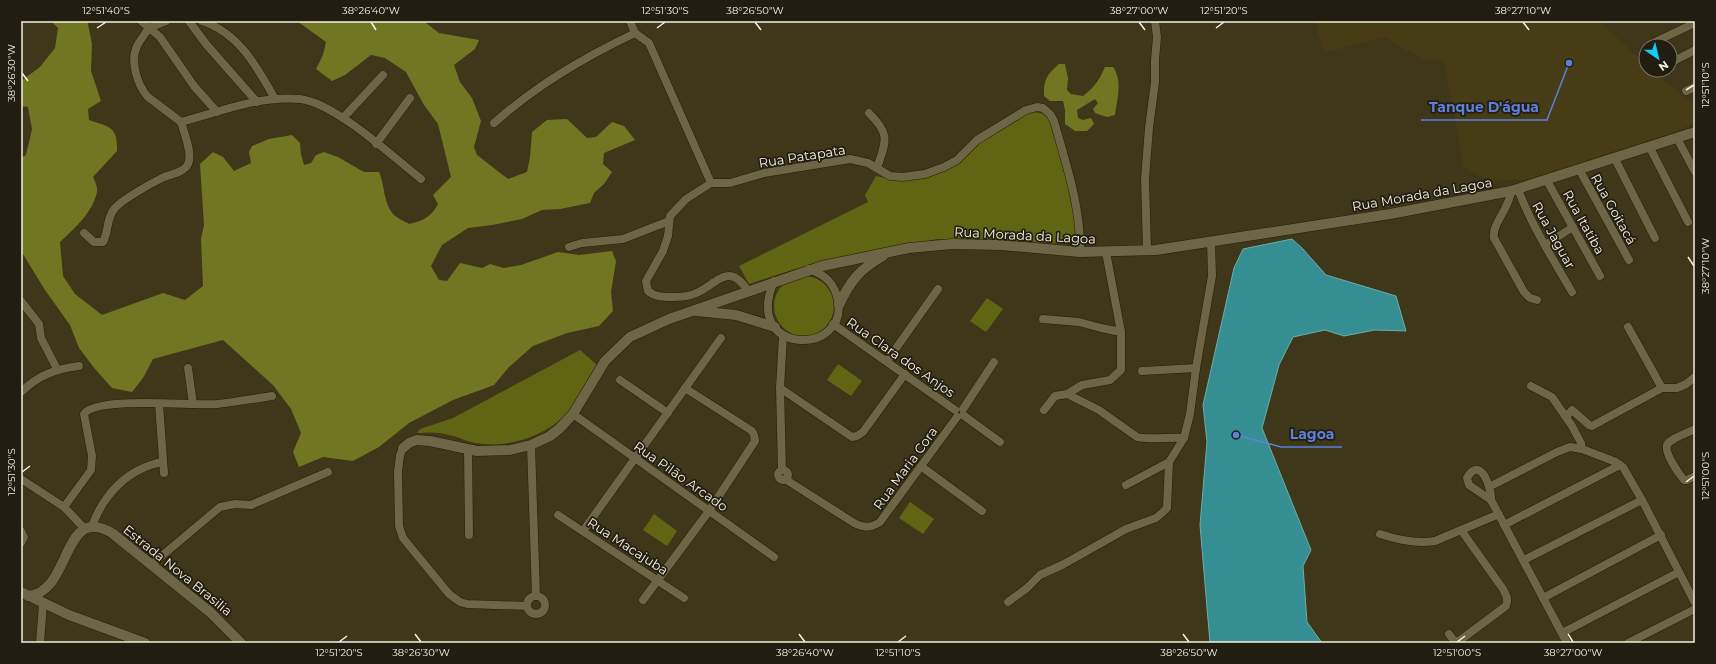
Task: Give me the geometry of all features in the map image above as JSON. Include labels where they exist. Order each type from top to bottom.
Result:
[{"type":"street","points":[[141,21],[160,37],[194,86],[217,112]]},
{"type":"street","points":[[84,233],[94,242],[103,242],[107,223],[115,208],[160,179],[180,172],[186,167],[189,161],[188,148],[181,122],[144,93],[137,77],[134,62],[137,46],[149,28],[166,21]]},
{"type":"street","points":[[189,21],[206,44],[257,102]]},
{"type":"street","points":[[202,21],[216,26],[237,42],[258,69],[275,99]]},
{"type":"street","points":[[630,21],[634,33],[649,43],[711,183],[686,199],[673,212],[669,221],[668,236],[663,252],[646,281],[648,291],[663,298],[691,296],[724,276],[735,277],[748,291]]},
{"type":"street","points":[[1147,250],[1145,179],[1149,128],[1155,82],[1157,37],[1155,21]]},
{"type":"street","points":[[1663,38],[1695,23]]},
{"type":"street","points":[[494,123],[521,99],[551,79],[602,49],[634,33]]},
{"type":"street","points":[[1678,59],[1695,50]]},
{"type":"street","points":[[343,118],[383,75]]},
{"type":"street","points":[[1686,91],[1695,87]]},
{"type":"street","points":[[376,144],[410,98]]},
{"type":"street","points":[[181,122],[257,102],[275,99],[302,99],[313,102],[343,118],[421,178]]},
{"type":"street","name":"Rua Patapata","points":[[711,183],[730,183],[764,173],[836,160],[850,159],[862,160],[883,173],[896,177],[932,172],[957,160],[977,140],[1026,110],[1037,107],[1043,108],[1050,114],[1054,121],[1076,204],[1080,252]]},
{"type":"street","points":[[869,113],[881,124],[884,135],[885,143],[877,168]]},
{"type":"street","name":"Rua Morada da Lagoa","points":[[527,606],[467,604],[460,602],[449,594],[403,538],[399,526],[398,472],[400,455],[403,448],[416,440],[494,452],[531,445],[555,432],[573,414],[605,360],[630,337],[645,330],[692,311],[809,269],[891,251],[931,245],[974,244],[1080,252],[1106,252],[1147,250],[1211,241],[1452,203],[1515,190],[1695,132]]},
{"type":"street","points":[[1677,138],[1695,172]]},
{"type":"street","points":[[1649,146],[1688,222]]},
{"type":"street","points":[[1614,157],[1655,238]]},
{"type":"street","name":"Rua Goitacá","points":[[1579,169],[1629,260]]},
{"type":"street","name":"Rua Itatiba","points":[[1546,179],[1600,276]]},
{"type":"street","points":[[1515,190],[1509,204],[1494,228],[1494,238],[1521,288],[1528,296],[1537,300]]},
{"type":"street","name":"Rua Jaguar","points":[[1515,190],[1572,292]]},
{"type":"street","points":[[569,248],[582,243],[623,239],[669,221]]},
{"type":"street","points":[[1545,245],[1573,227]]},
{"type":"street","points":[[1008,602],[1027,588],[1040,575],[1064,564],[1120,532],[1144,523],[1162,513],[1167,508],[1167,476],[1169,462],[1184,438],[1190,414],[1196,368],[1212,276],[1211,241]]},
{"type":"street","points":[[839,305],[847,288],[860,271],[891,251]]},
{"type":"street","points":[[1044,410],[1055,396],[1066,394],[1082,385],[1110,380],[1117,375],[1120,370],[1121,332],[1106,252]]},
{"type":"street","points":[[774,281],[769,294],[767,306],[769,317],[774,327],[783,336],[797,340],[811,340],[820,337],[827,332],[833,324],[838,315],[839,305],[837,293],[831,282],[821,274],[809,269]]},
{"type":"street","points":[[887,361],[938,288]]},
{"type":"street","points":[[21,301],[39,324],[41,338],[57,369]]},
{"type":"street","points":[[692,311],[736,315],[774,327]]},
{"type":"street","points":[[1043,319],[1079,322],[1121,332]]},
{"type":"street","name":"Rua Clara dos Anjos","points":[[833,324],[1000,442]]},
{"type":"street","points":[[1628,327],[1662,388]]},
{"type":"street","points":[[783,336],[780,388],[852,437],[863,432],[905,374]]},
{"type":"street","points":[[583,531],[721,338]]},
{"type":"street","name":"Rua Maria Cora","points":[[780,388],[782,470],[787,473],[785,479],[854,523],[861,527],[867,527],[873,526],[880,522],[922,467],[994,362]]},
{"type":"street","points":[[21,392],[41,377],[57,369],[79,366]]},
{"type":"street","points":[[188,368],[193,404]]},
{"type":"street","points":[[1142,371],[1196,368]]},
{"type":"street","points":[[1566,417],[1572,410],[1592,426],[1662,388],[1677,388],[1686,384],[1695,377]]},
{"type":"street","points":[[620,380],[668,413]]},
{"type":"street","points":[[1531,386],[1550,396],[1566,417],[1581,443],[1582,449]]},
{"type":"street","points":[[643,600],[709,511],[753,444],[755,438],[752,431],[685,388]]},
{"type":"street","points":[[1066,394],[1100,410],[1137,437],[1143,439],[1151,437],[1184,438]]},
{"type":"street","points":[[64,507],[91,470],[92,456],[84,417],[85,412],[105,406],[130,403],[216,404],[272,396]]},
{"type":"street","points":[[159,404],[164,473]]},
{"type":"street","name":"Rua Pilão Arcado","points":[[573,414],[774,557]]},
{"type":"street","points":[[1695,429],[1672,441],[1668,445],[1667,449],[1672,461],[1684,480],[1695,476]]},
{"type":"street","points":[[531,445],[536,596]]},
{"type":"street","points":[[1489,487],[1562,449],[1574,447],[1582,449],[1620,465],[1642,500],[1695,603]]},
{"type":"street","points":[[468,449],[469,535]]},
{"type":"street","points":[[25,594],[40,592],[55,577],[74,540],[88,527],[103,503],[130,474],[153,464],[162,462]]},
{"type":"street","points":[[1126,485],[1169,462]]},
{"type":"street","points":[[1504,525],[1620,465]]},
{"type":"street","points":[[922,467],[982,511]]},
{"type":"street","points":[[1491,500],[1470,485],[1467,478],[1471,473],[1477,471],[1481,472],[1486,478],[1491,500],[1567,643]]},
{"type":"street","points":[[151,565],[220,507],[235,504],[251,505],[328,472]]},
{"type":"street","points":[[21,479],[64,507],[88,527]]},
{"type":"street","points":[[1524,560],[1642,500]]},
{"type":"street","points":[[1380,534],[1412,541],[1435,541],[1499,514]]},
{"type":"street","name":"Rua Macajuba","points":[[558,515],[684,598]]},
{"type":"street","name":"Estrada Nova Brasilia","points":[[88,527],[106,529],[112,533],[210,612],[241,643]]},
{"type":"street","points":[[1449,634],[1454,640],[1459,641],[1506,606],[1508,602],[1507,596],[1503,589],[1461,530]]},
{"type":"street","points":[[21,531],[24,537],[21,543]]},
{"type":"street","points":[[1543,598],[1661,535]]},
{"type":"street","points":[[1562,633],[1679,572]]},
{"type":"street","points":[[25,594],[68,615],[145,643]]},
{"type":"street","points":[[536,596],[543,598],[545,602],[545,609],[542,612],[535,614],[528,610],[527,606],[529,599],[536,596]]},
{"type":"street","points":[[40,643],[43,604]]},
{"type":"street","points":[[1628,643],[1695,609]]},
{"type":"shaded area","points":[[1315,21],[1599,21],[1638,58],[1638,78],[1662,78],[1695,105],[1695,123],[1669,134],[1528,179],[1499,181],[1480,176],[1463,166],[1444,62],[1424,59],[1404,49],[1386,37],[1324,53]]},
{"type":"shaded area","points":[[1030,112],[1041,113],[1049,117],[1051,122],[1073,206],[1078,236],[1073,244],[937,239],[795,269],[749,284],[739,266],[868,202],[865,195],[876,176],[900,181],[929,175],[979,142]]},
{"type":"shaded area","points":[[798,276],[810,276],[821,281],[829,289],[834,300],[832,318],[821,331],[810,336],[798,336],[787,331],[779,323],[774,312],[774,300],[779,289],[787,281]]},
{"type":"shaded area","points":[[987,298],[1003,309],[986,332],[970,321]]},
{"type":"shaded area","points":[[580,350],[597,365],[574,405],[555,424],[543,431],[530,437],[503,444],[473,442],[444,434],[430,432],[417,433],[420,429],[453,418]]},
{"type":"shaded area","points":[[838,364],[862,381],[851,396],[827,380]]},
{"type":"shaded area","points":[[910,502],[934,519],[923,534],[899,518]]},
{"type":"shaded area","points":[[654,514],[677,531],[667,546],[643,530]]},
{"type":"green space","points":[[51,21],[87,21],[92,44],[91,71],[101,101],[88,109],[89,120],[107,126],[114,132],[116,137],[117,151],[93,177],[97,190],[92,206],[82,220],[60,242],[63,276],[75,294],[102,315],[163,293],[185,300],[203,286],[201,239],[204,225],[200,164],[213,152],[223,157],[234,171],[251,163],[249,152],[252,146],[269,139],[292,135],[300,143],[304,165],[311,163],[316,155],[324,152],[338,157],[364,172],[379,172],[387,204],[393,214],[409,224],[426,218],[438,204],[433,195],[451,177],[438,124],[424,105],[406,72],[385,58],[371,55],[345,75],[332,81],[316,69],[323,55],[326,42],[297,21],[428,21],[426,23],[439,33],[479,40],[475,49],[454,65],[460,82],[472,98],[481,121],[474,147],[477,155],[508,179],[527,172],[532,132],[547,120],[567,119],[587,138],[596,137],[612,122],[624,126],[635,140],[604,153],[603,164],[612,172],[604,184],[594,193],[590,203],[560,209],[542,210],[522,219],[468,228],[442,245],[431,266],[439,280],[447,281],[460,263],[482,268],[490,264],[504,268],[521,265],[558,252],[579,255],[612,251],[616,261],[611,292],[613,311],[599,326],[567,333],[533,346],[509,367],[494,385],[453,400],[409,423],[379,447],[353,461],[323,457],[299,467],[293,452],[301,433],[291,409],[273,385],[223,340],[153,359],[143,378],[132,392],[112,388],[79,348],[70,325],[45,290],[21,251],[21,158],[26,155],[32,129],[28,107],[21,106],[21,81],[40,67],[55,48],[58,28]]},
{"type":"green space","points":[[1059,64],[1065,64],[1068,78],[1067,90],[1071,94],[1083,96],[1096,83],[1105,67],[1113,67],[1119,84],[1115,115],[1107,117],[1095,113],[1093,109],[1098,103],[1095,99],[1077,110],[1078,118],[1083,120],[1091,118],[1094,124],[1087,131],[1075,131],[1065,124],[1065,110],[1063,101],[1050,101],[1044,96],[1045,82],[1051,71]]},
{"type":"water","points":[[1292,239],[1326,275],[1396,296],[1406,331],[1375,330],[1344,336],[1325,330],[1293,337],[1279,365],[1262,428],[1311,550],[1303,566],[1307,622],[1322,643],[1210,643],[1200,525],[1207,442],[1203,405],[1234,268],[1243,249]]},
{"type":"place","name":"Tanque D'água","points":[[1569,63]]},
{"type":"place","name":"Lagoa","points":[[1236,435]]}]
